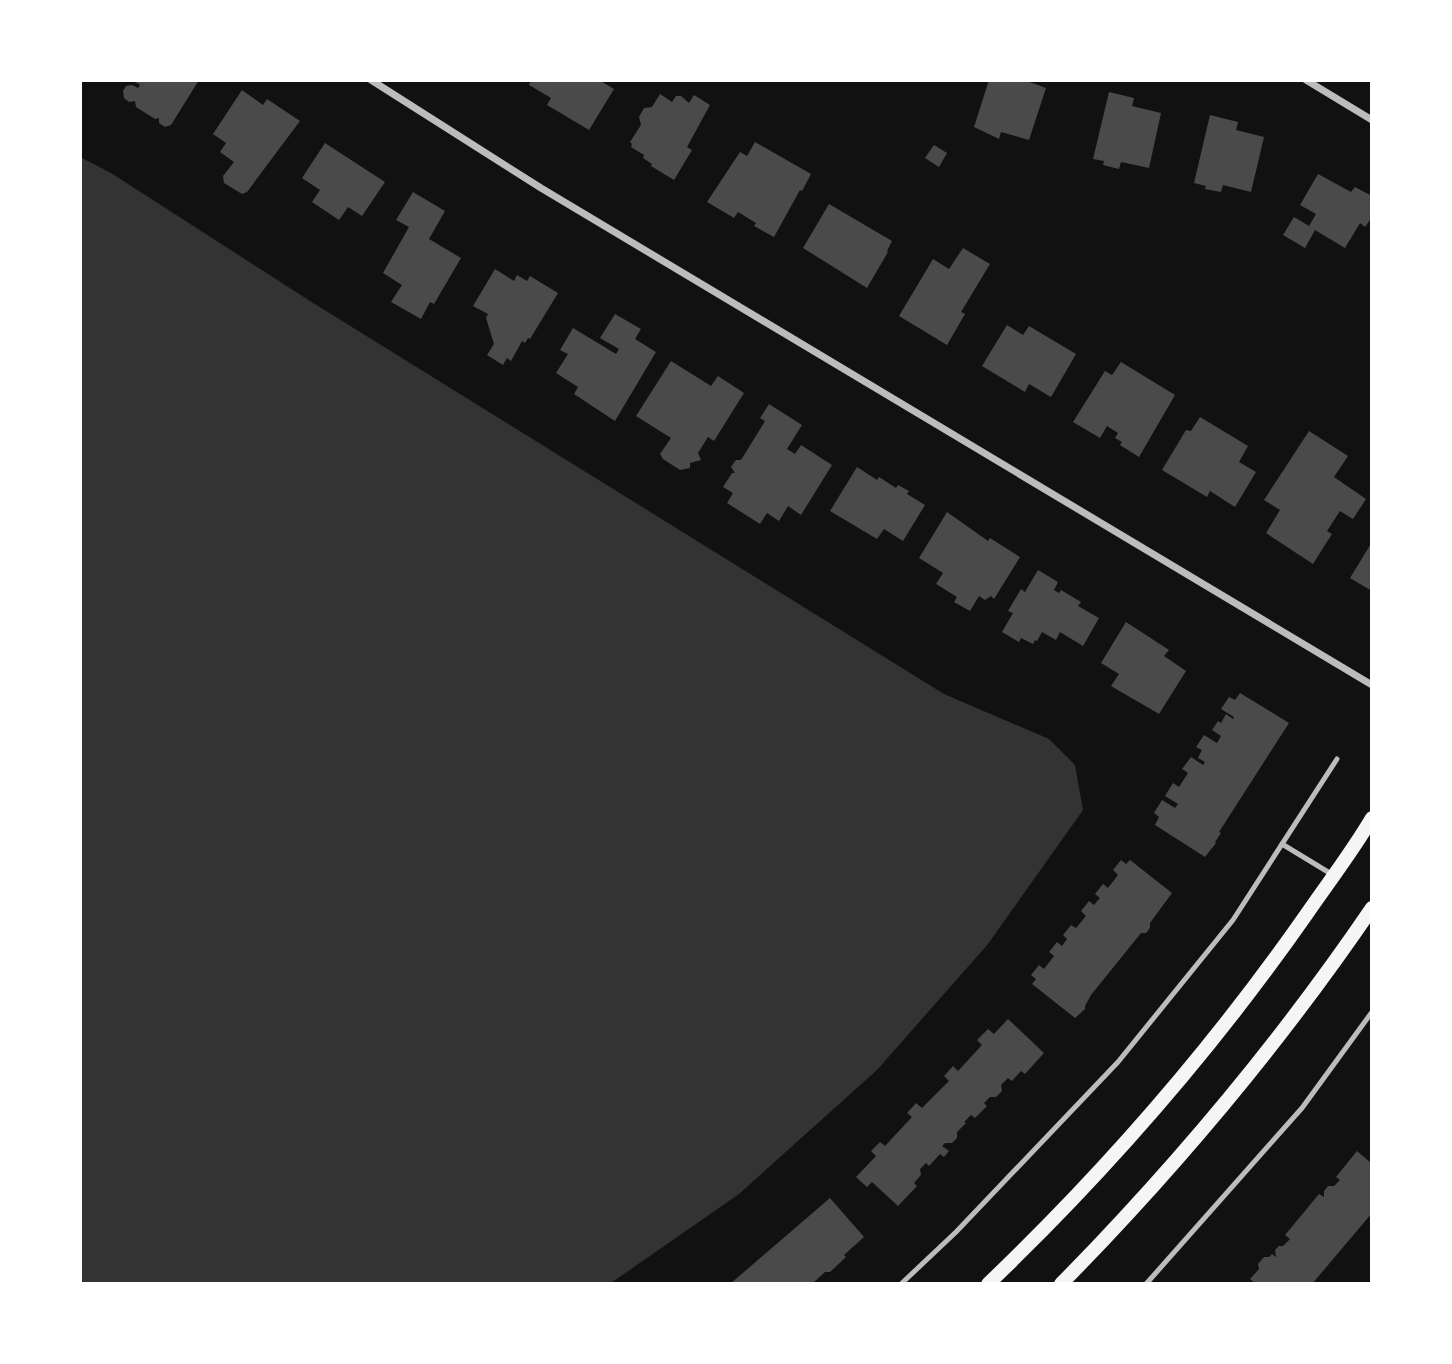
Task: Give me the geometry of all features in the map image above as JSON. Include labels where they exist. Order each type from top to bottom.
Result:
[{"type":"main road","points":[[988,1283],[1088,1183],[1158,1106],[1286,944],[1371,818]]},
{"type":"main road","points":[[1061,1283],[1107,1237],[1245,1079],[1371,908]]},
{"type":"street","points":[[371,80],[541,188],[1371,685]]},
{"type":"street","points":[[1306,80],[1371,120]]},
{"type":"lane","points":[[901,1283],[956,1232],[1118,1062],[1233,919],[1337,759]]},
{"type":"lane","points":[[1282,844],[1334,876]]},
{"type":"lane","points":[[1146,1283],[1302,1108],[1371,1012]]},
{"type":"shaded area","points":[[80,157],[111,173],[310,301],[944,694],[1049,739],[1075,765],[1083,810],[988,944],[877,1070],[739,1194],[611,1283],[81,1283]]},
{"type":"building","points":[[132,80],[199,80],[171,125],[165,127],[159,123],[159,118],[155,119],[136,107],[135,101],[129,102],[124,98],[123,91],[126,86],[138,88],[140,85]]},
{"type":"building","points":[[531,80],[599,80],[614,89],[589,130],[547,105],[551,98],[529,85]]},
{"type":"building","points":[[989,80],[1024,80],[1046,88],[1029,140],[1001,132],[999,139],[974,127]]},
{"type":"building","points":[[242,90],[263,105],[267,99],[300,121],[247,192],[242,194],[224,183],[223,176],[234,162],[220,152],[226,143],[213,134]]},
{"type":"building","points":[[1109,92],[1134,98],[1132,106],[1161,113],[1149,168],[1121,162],[1119,169],[1093,159]]},
{"type":"building","points":[[660,94],[672,102],[676,96],[681,96],[689,103],[694,95],[710,105],[687,147],[692,150],[674,180],[651,166],[652,164],[643,158],[644,155],[631,147],[630,142],[641,125],[639,117],[644,108],[652,107]]},
{"type":"building","points":[[1210,115],[1238,122],[1236,130],[1264,137],[1251,192],[1223,185],[1221,192],[1205,189],[1206,186],[1194,183]]},
{"type":"building","points":[[755,142],[811,174],[774,237],[754,226],[756,223],[738,212],[734,218],[707,202],[740,152],[747,156]]},
{"type":"building","points":[[325,143],[385,182],[362,216],[348,207],[339,220],[312,202],[320,190],[302,178]]},
{"type":"building","points":[[934,145],[947,153],[939,167],[925,158]]},
{"type":"building","points":[[1318,174],[1351,192],[1355,187],[1372,196],[1372,217],[1365,227],[1360,223],[1345,248],[1315,230],[1305,248],[1283,235],[1294,217],[1309,226],[1316,214],[1300,205]]},
{"type":"building","points":[[413,192],[445,211],[429,239],[461,258],[434,304],[430,302],[421,319],[391,302],[402,285],[383,273],[409,227],[396,220]]},
{"type":"building","points":[[829,204],[892,241],[867,288],[803,248]]},
{"type":"building","points":[[963,248],[990,264],[961,312],[965,314],[947,345],[899,316],[933,259],[949,269]]},
{"type":"building","points":[[495,269],[514,281],[517,275],[527,281],[530,276],[558,293],[530,339],[525,343],[522,341],[511,361],[507,358],[503,365],[487,355],[494,344],[486,318],[488,314],[473,306]]},
{"type":"building","points":[[615,314],[641,329],[635,339],[656,352],[615,421],[574,394],[578,387],[556,373],[568,354],[560,350],[573,328],[616,354],[619,349],[600,338]]},
{"type":"building","points":[[1007,325],[1023,335],[1029,326],[1076,354],[1051,397],[1029,384],[1025,392],[982,366]]},
{"type":"building","points":[[671,361],[711,386],[718,376],[744,393],[714,441],[708,437],[698,453],[701,460],[690,463],[690,468],[680,470],[660,454],[671,438],[636,416]]},
{"type":"building","points":[[1121,362],[1175,395],[1139,457],[1120,445],[1122,442],[1115,438],[1118,433],[1107,426],[1100,438],[1073,422],[1105,371],[1112,375]]},
{"type":"building","points":[[769,404],[802,425],[787,449],[795,454],[801,445],[832,465],[801,515],[788,506],[779,521],[767,513],[760,524],[727,503],[733,493],[723,487],[732,473],[735,473],[731,467],[736,460],[741,460],[765,421],[760,418]]},
{"type":"building","points":[[1200,417],[1248,446],[1239,462],[1256,472],[1235,507],[1210,491],[1207,497],[1162,470],[1186,430],[1191,431]]},
{"type":"building","points":[[1309,431],[1348,456],[1334,477],[1366,499],[1353,519],[1340,511],[1327,531],[1332,534],[1313,564],[1266,533],[1280,510],[1264,500]]},
{"type":"building","points":[[857,467],[877,480],[879,477],[896,488],[898,485],[909,491],[907,494],[925,505],[903,541],[884,529],[877,539],[830,511]]},
{"type":"building","points":[[947,512],[988,541],[990,538],[1020,557],[994,599],[991,596],[985,600],[979,596],[970,611],[954,602],[957,597],[936,584],[943,573],[919,558]]},
{"type":"building","points":[[1372,542],[1372,591],[1350,578]]},
{"type":"building","points":[[1038,570],[1058,582],[1054,590],[1059,593],[1061,590],[1081,602],[1078,606],[1099,618],[1083,646],[1060,632],[1056,640],[1042,632],[1033,644],[1021,638],[1019,642],[1002,632],[1013,613],[1008,611],[1021,589],[1025,592]]},
{"type":"building","points":[[1126,622],[1169,650],[1164,656],[1186,671],[1159,714],[1111,686],[1119,674],[1101,663]]},
{"type":"building","points":[[1240,693],[1289,723],[1205,857],[1155,825],[1159,817],[1154,813],[1162,800],[1175,808],[1178,804],[1165,796],[1173,783],[1179,787],[1188,773],[1182,769],[1191,757],[1203,765],[1205,762],[1198,758],[1202,750],[1196,747],[1204,735],[1217,743],[1221,736],[1212,730],[1218,721],[1221,723],[1226,714],[1233,719],[1234,717],[1221,709],[1229,697],[1235,700]]},
{"type":"building","points":[[1121,860],[1126,864],[1130,860],[1172,893],[1150,923],[1150,928],[1146,933],[1141,933],[1091,995],[1085,1009],[1075,1018],[1032,984],[1036,979],[1031,975],[1039,965],[1044,969],[1054,956],[1049,952],[1057,942],[1062,946],[1067,939],[1063,935],[1071,925],[1076,928],[1086,916],[1081,911],[1089,901],[1094,905],[1100,898],[1095,894],[1103,884],[1108,888],[1118,875],[1113,870]]},
{"type":"building","points":[[1008,1019],[1044,1053],[1025,1074],[1021,1071],[1012,1081],[1008,1078],[1001,1085],[1002,1091],[984,1103],[987,1106],[975,1118],[971,1115],[964,1122],[966,1123],[957,1132],[957,1138],[942,1146],[949,1151],[944,1157],[940,1154],[929,1166],[926,1163],[920,1169],[921,1175],[914,1183],[917,1186],[898,1206],[872,1182],[867,1187],[856,1177],[876,1156],[871,1151],[880,1142],[885,1146],[912,1117],[907,1113],[916,1103],[922,1108],[949,1081],[944,1076],[953,1066],[958,1071],[982,1045],[977,1040],[988,1029],[994,1034]]},
{"type":"building","points":[[1357,1151],[1372,1164],[1372,1213],[1312,1284],[1256,1284],[1250,1279],[1259,1269],[1258,1264],[1264,1257],[1272,1254],[1276,1257],[1275,1250],[1290,1239],[1285,1235],[1319,1194],[1324,1197],[1328,1186],[1334,1186],[1340,1180],[1336,1177]]},
{"type":"building","points":[[830,1198],[864,1237],[830,1272],[825,1272],[812,1284],[730,1284]]}]
